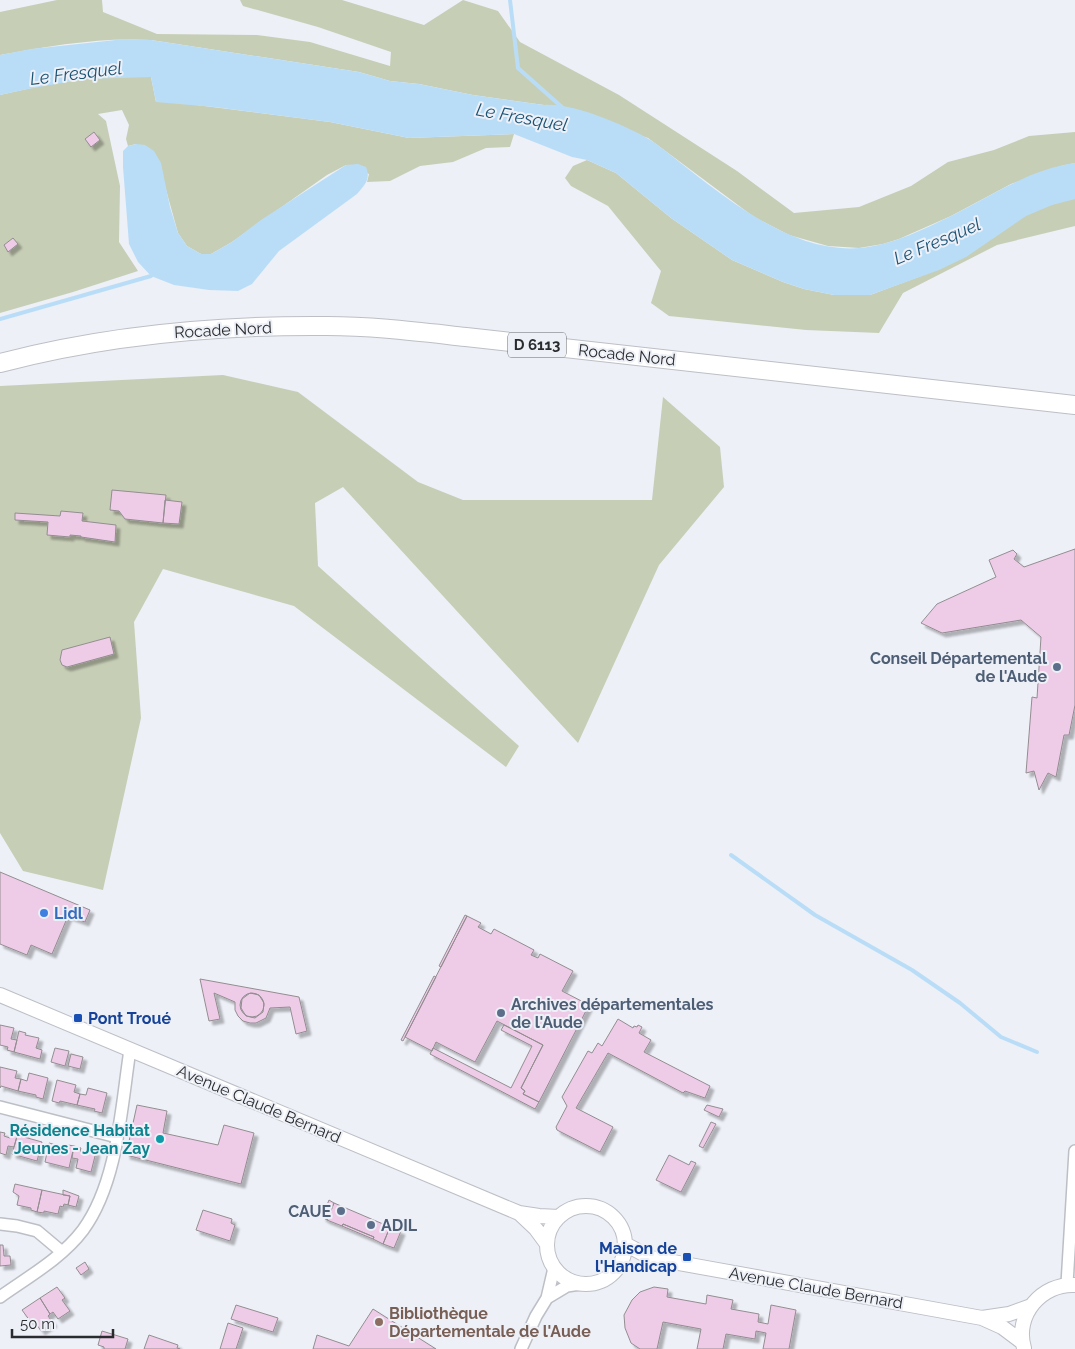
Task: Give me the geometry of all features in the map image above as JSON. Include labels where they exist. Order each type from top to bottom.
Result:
[{"type":"main road","name":"Rocade Nord","points":[[0,363],[34,354],[130,337],[217,328],[328,326],[476,338],[1075,405]]},
{"type":"street","name":"Avenue Claude Bernard","points":[[0,995],[519,1213],[559,1217]]},
{"type":"street","points":[[0,1297],[62,1252],[82,1230],[97,1205],[108,1177],[117,1137],[130,1050]]},
{"type":"street","points":[[0,1107],[117,1137]]},
{"type":"street","points":[[1024,1345],[1024,1323],[1031,1306],[1040,1295],[1071,1284],[1075,1151]]},
{"type":"street","points":[[547,1298],[567,1286],[592,1284],[604,1280],[614,1274],[621,1264],[626,1244],[623,1232],[616,1220],[607,1212],[595,1207],[582,1206],[569,1210],[559,1217],[550,1230],[547,1244],[548,1256],[554,1268],[565,1278],[580,1284]]},
{"type":"street","name":"Avenue Claude Bernard","points":[[519,1213],[547,1244]]},
{"type":"street","points":[[0,1224],[37,1231],[62,1252]]},
{"type":"street","name":"Avenue Claude Bernard","points":[[626,1244],[651,1258],[982,1318],[1002,1326],[1024,1345]]},
{"type":"street","name":"Avenue Claude Bernard","points":[[621,1264],[651,1258]]},
{"type":"street","points":[[520,1349],[547,1298],[554,1268]]},
{"type":"street","name":"Avenue Claude Bernard","points":[[982,1318],[1009,1314],[1031,1306]]},
{"type":"green space","points":[[57,0],[102,0],[103,12],[157,34],[257,35],[310,42],[390,66],[391,52],[318,27],[243,6],[240,0],[342,0],[424,25],[463,0],[498,11],[520,42],[619,95],[737,171],[794,213],[859,207],[911,186],[948,162],[994,150],[1029,136],[1075,132],[1075,163],[1061,166],[1011,184],[951,216],[899,239],[859,248],[828,246],[789,235],[754,217],[648,138],[544,105],[473,95],[419,84],[390,81],[359,72],[151,40],[94,41],[0,55],[0,12]]},
{"type":"green space","points":[[105,77],[151,77],[156,102],[173,102],[330,122],[409,138],[514,134],[510,147],[486,148],[453,162],[420,166],[390,181],[367,182],[369,174],[346,165],[327,175],[232,242],[211,254],[201,254],[187,246],[178,233],[165,186],[136,144],[128,146],[126,139],[129,125],[122,110],[98,114],[106,121],[120,186],[119,242],[138,271],[0,313],[0,95],[52,84]]},
{"type":"green space","points":[[587,160],[616,173],[671,218],[732,260],[783,282],[804,289],[834,295],[870,295],[921,276],[938,262],[1033,208],[1075,196],[1075,226],[997,245],[903,293],[879,333],[806,330],[669,316],[651,303],[661,271],[608,206],[571,186],[565,178],[573,166]]},
{"type":"green space","points":[[223,375],[298,392],[418,482],[463,500],[652,500],[663,397],[720,447],[724,487],[659,565],[578,743],[343,487],[315,503],[318,566],[519,746],[506,767],[294,606],[163,569],[134,622],[141,718],[103,890],[23,871],[0,833],[0,386]]},
{"type":"water","name":"Le Fresquel","points":[[125,39],[151,40],[359,72],[390,81],[419,84],[473,95],[570,107],[585,111],[617,123],[655,143],[725,197],[777,229],[804,240],[832,247],[860,248],[896,240],[920,231],[1027,177],[1058,166],[1075,163],[1075,199],[1052,205],[1026,216],[966,257],[939,270],[870,295],[834,295],[804,289],[783,282],[732,260],[671,218],[616,173],[587,160],[572,157],[514,134],[409,138],[330,122],[214,107],[156,102],[151,77],[84,79],[0,95],[0,55],[31,49]]},
{"type":"water","points":[[136,144],[145,145],[154,151],[161,163],[170,207],[178,233],[187,246],[201,254],[211,254],[232,242],[261,220],[346,165],[358,164],[366,167],[368,175],[365,185],[357,194],[279,251],[252,284],[238,291],[209,290],[174,285],[151,276],[138,262],[129,244],[123,151],[128,146]]},
{"type":"building","points":[[94,132],[100,140],[91,147],[85,139]]},
{"type":"building","points":[[13,238],[18,244],[8,252],[4,245]]},
{"type":"building","points":[[112,490],[166,495],[163,523],[125,519],[119,511],[110,510]]},
{"type":"building","points":[[165,500],[182,502],[179,524],[163,523]]},
{"type":"building","points":[[61,511],[83,513],[82,521],[116,525],[115,542],[81,536],[47,535],[48,522],[15,520],[15,513],[60,516]]},
{"type":"building","name":"Conseil Départemental de l'Aude","points":[[1075,549],[1075,705],[1069,735],[1064,735],[1056,777],[1048,773],[1039,790],[1034,771],[1026,773],[1032,697],[1037,698],[1041,637],[1021,620],[942,633],[921,623],[937,604],[996,577],[989,560],[1013,550],[1017,554],[1014,559],[1024,567]]},
{"type":"building","points":[[110,637],[114,654],[67,667],[62,665],[60,660],[62,650]]},
{"type":"building","name":"Lidl","points":[[0,872],[90,910],[85,922],[68,916],[52,954],[31,945],[27,955],[0,944]]},
{"type":"building","points":[[465,915],[467,916],[441,967],[439,966]]},
{"type":"building","name":"Archives départementales de l'Aude","points":[[467,916],[481,923],[478,927],[491,934],[494,929],[534,950],[531,955],[538,958],[540,954],[573,971],[562,991],[589,1005],[539,1102],[523,1094],[525,1091],[521,1088],[543,1045],[497,1021],[475,1062],[436,1042],[432,1051],[405,1037]]},
{"type":"building","points":[[434,976],[436,977],[403,1041],[401,1040]]},
{"type":"building","points":[[200,979],[299,997],[307,1031],[296,1034],[290,1007],[270,1008],[266,1018],[256,1023],[250,1023],[243,1021],[238,1016],[235,1010],[235,1002],[214,993],[220,1019],[209,1021]],"holes":[[[250,993],[259,995],[264,1003],[263,1012],[255,1018],[246,1016],[241,1008],[242,999]]]},
{"type":"building","points":[[252,993],[260,997],[264,1005],[260,1013],[252,1017],[244,1013],[240,1005],[244,997]]},
{"type":"building","points":[[618,1019],[633,1028],[638,1025],[642,1027],[639,1033],[651,1040],[644,1052],[710,1086],[705,1098],[685,1091],[683,1093],[608,1053],[576,1108],[613,1127],[600,1152],[557,1130],[556,1127],[567,1106],[562,1097],[588,1051],[592,1053],[598,1043],[602,1046]]},
{"type":"building","points":[[0,1025],[14,1028],[11,1039],[17,1040],[14,1052],[7,1050],[8,1047],[0,1045]]},
{"type":"building","points":[[504,1025],[543,1045],[521,1088],[525,1091],[523,1094],[539,1102],[535,1109],[430,1054],[433,1048],[511,1088],[532,1046],[501,1030]]},
{"type":"building","points":[[19,1031],[26,1033],[25,1035],[39,1038],[36,1048],[42,1050],[40,1059],[14,1052]]},
{"type":"building","points":[[55,1048],[69,1051],[65,1066],[51,1062]]},
{"type":"building","points":[[71,1054],[83,1057],[80,1069],[68,1066]]},
{"type":"building","points":[[0,1067],[17,1071],[15,1078],[21,1079],[18,1091],[1,1086],[0,1088]]},
{"type":"building","points":[[29,1073],[48,1078],[43,1099],[36,1097],[36,1095],[18,1091],[21,1079],[27,1081]]},
{"type":"building","points":[[57,1080],[76,1085],[74,1092],[80,1094],[77,1105],[52,1101]]},
{"type":"building","points":[[88,1088],[107,1093],[102,1113],[94,1111],[95,1109],[77,1105],[80,1094],[86,1095]]},
{"type":"building","name":"Résidence Habitat Jeunes - Jean Zay","points":[[137,1105],[167,1111],[163,1133],[218,1145],[224,1125],[254,1133],[241,1184],[126,1155]]},
{"type":"building","points":[[707,1105],[723,1109],[719,1117],[704,1110]]},
{"type":"building","points":[[711,1122],[716,1124],[703,1148],[699,1146]]},
{"type":"building","points":[[0,1132],[5,1133],[4,1136],[10,1138],[10,1134],[17,1136],[14,1147],[8,1146],[6,1155],[0,1153]]},
{"type":"building","points":[[18,1133],[25,1134],[24,1137],[42,1142],[37,1161],[12,1154]]},
{"type":"building","points":[[49,1143],[67,1148],[68,1145],[74,1146],[69,1168],[45,1162]]},
{"type":"building","points":[[74,1146],[81,1148],[80,1151],[85,1152],[86,1149],[96,1152],[91,1172],[76,1168],[78,1159],[72,1158]]},
{"type":"building","points":[[669,1155],[689,1165],[691,1161],[696,1163],[681,1192],[656,1180]]},
{"type":"building","points":[[15,1184],[42,1190],[37,1212],[31,1210],[31,1208],[17,1205],[19,1196],[13,1192]]},
{"type":"building","points":[[42,1190],[70,1196],[68,1205],[60,1206],[58,1214],[44,1211],[44,1213],[37,1212]]},
{"type":"building","points":[[63,1190],[79,1196],[76,1207],[68,1205],[70,1196],[63,1195]]},
{"type":"building","points":[[329,1200],[334,1203],[327,1220],[322,1217]]},
{"type":"building","points":[[334,1203],[390,1227],[383,1244],[373,1239],[374,1237],[343,1224],[342,1226],[327,1220]]},
{"type":"building","points":[[203,1210],[232,1219],[231,1223],[235,1225],[230,1241],[196,1230]]},
{"type":"building","points":[[343,1224],[374,1237],[373,1239],[342,1226]]},
{"type":"building","points":[[390,1227],[401,1231],[394,1248],[383,1244]]},
{"type":"building","points":[[0,1245],[3,1245],[4,1256],[10,1256],[11,1265],[0,1266]]},
{"type":"building","points":[[85,1262],[89,1269],[81,1275],[76,1268]]},
{"type":"building","points":[[57,1287],[65,1298],[62,1300],[70,1311],[58,1319],[53,1312],[50,1314],[40,1298]]},
{"type":"building","points":[[654,1287],[668,1289],[667,1297],[706,1304],[707,1295],[733,1300],[731,1309],[759,1314],[758,1322],[768,1324],[771,1305],[796,1310],[789,1349],[763,1349],[766,1333],[756,1331],[755,1339],[726,1334],[723,1349],[697,1349],[701,1329],[663,1322],[657,1349],[640,1349],[631,1343],[625,1328],[624,1315],[632,1300],[640,1292]]},
{"type":"building","points":[[40,1298],[53,1323],[41,1331],[33,1319],[30,1321],[22,1310]]},
{"type":"building","points":[[236,1305],[278,1318],[273,1332],[231,1319]]},
{"type":"building","name":"Bibliothèque Départementale de l'Aude","points":[[373,1309],[436,1349],[313,1349],[317,1335],[349,1346]]},
{"type":"building","points":[[228,1323],[243,1328],[236,1349],[220,1349]]},
{"type":"building","points":[[102,1331],[128,1339],[125,1349],[104,1349],[104,1347],[98,1345]]},
{"type":"building","points":[[149,1335],[178,1345],[177,1348],[180,1349],[144,1349]]},
{"type":"waterway","name":"Le Fresquel","points":[[510,0],[518,68],[564,109]]},
{"type":"waterway","points":[[0,319],[151,276]]},
{"type":"waterway","points":[[731,855],[815,915],[912,970],[960,1003],[1001,1037],[1037,1052]]},
{"type":"place","name":"Conseil Départemental de l'Aude","points":[[1057,667]]},
{"type":"place","name":"Lidl","points":[[44,913]]},
{"type":"place","name":"Archives départementales de l'Aude","points":[[501,1013]]},
{"type":"place","name":"Pont Troué","points":[[78,1018]]},
{"type":"place","name":"Résidence Habitat Jeunes - Jean Zay","points":[[160,1139]]},
{"type":"place","name":"CAUE","points":[[341,1211]]},
{"type":"place","name":"ADIL","points":[[371,1225]]},
{"type":"place","name":"Maison de l'Handicap","points":[[687,1257]]},
{"type":"place","name":"Bibliothèque Départementale de l'Aude","points":[[379,1322]]}]
